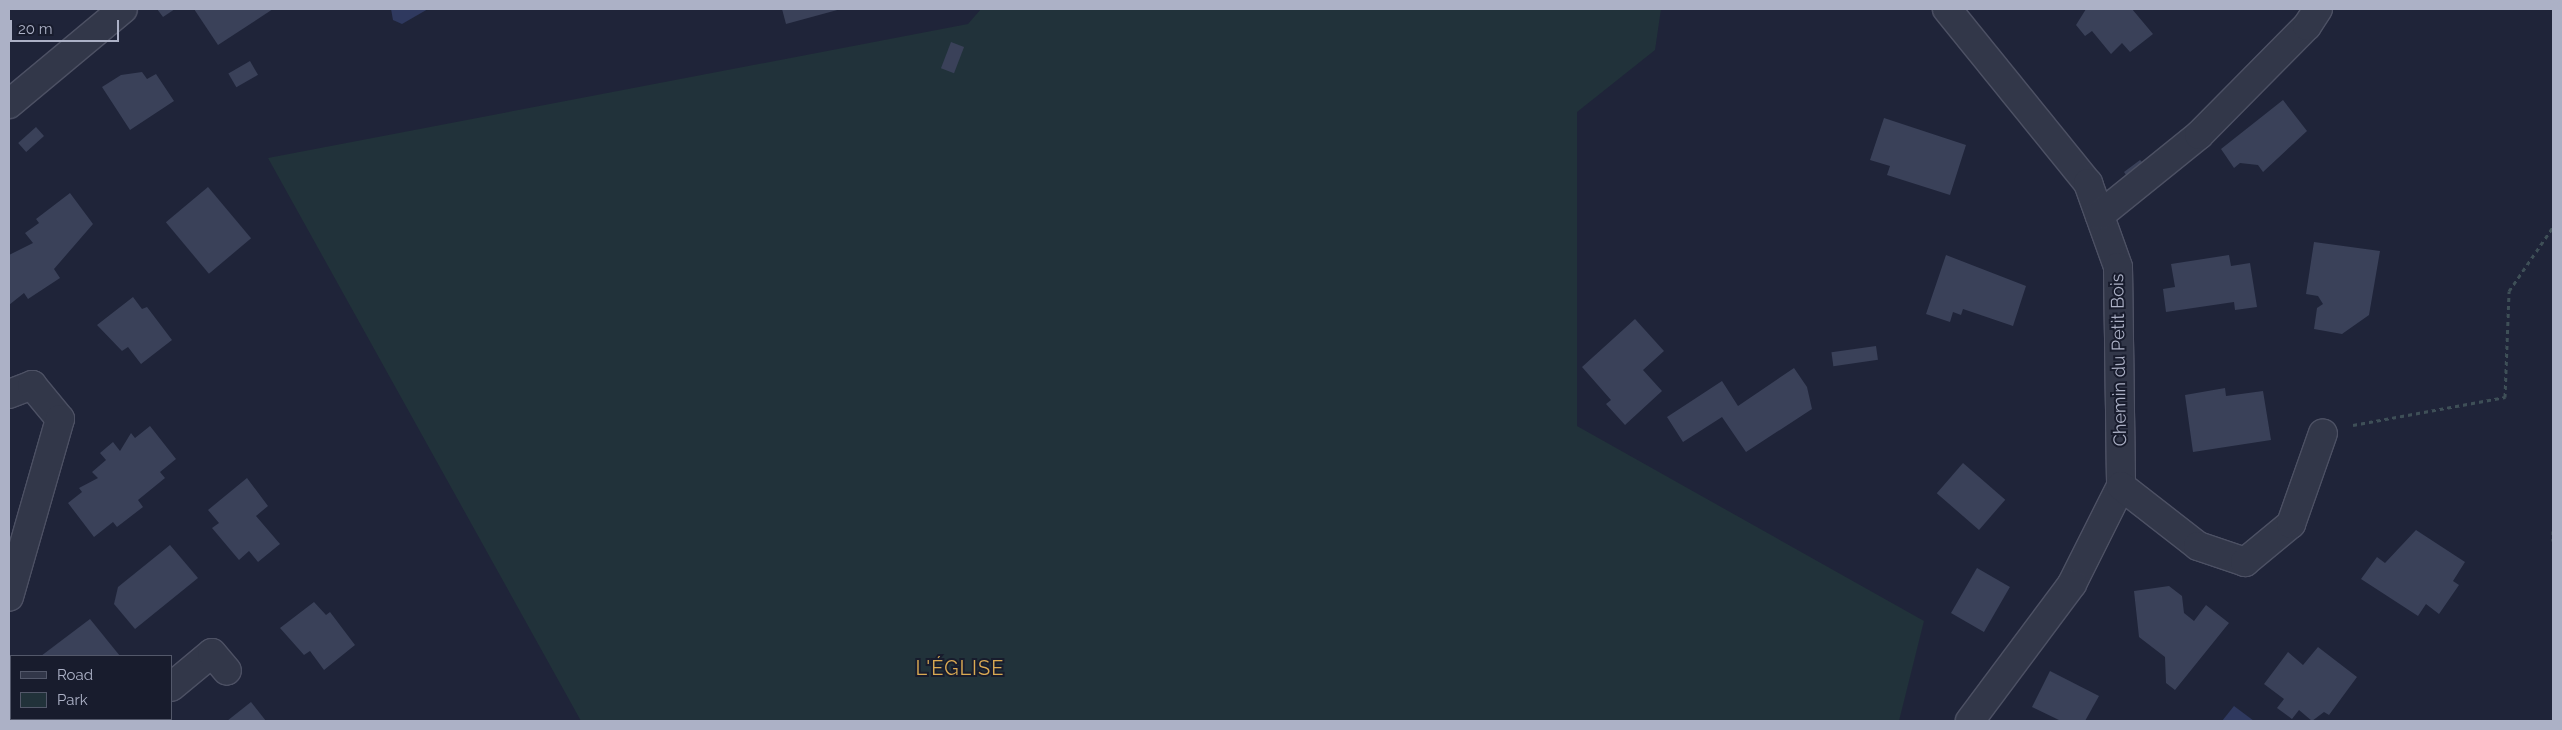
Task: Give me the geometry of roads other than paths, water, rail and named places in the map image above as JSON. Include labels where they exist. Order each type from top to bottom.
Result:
[{"type":"street","points":[[9,104],[123,9]]},
{"type":"street","name":"Chemin du Petit Bois","points":[[1947,9],[2088,183],[2118,267],[2120,486],[2072,584],[1970,721]]},
{"type":"street","points":[[2100,215],[2199,135],[2307,26],[2318,9]]},
{"type":"street","points":[[9,394],[32,385],[60,419],[9,596]]},
{"type":"street","points":[[2120,486],[2198,546],[2245,562],[2291,524],[2323,433]]},
{"type":"street","points":[[172,686],[212,653],[227,671]]},
{"type":"water","points":[[391,9],[428,9],[402,24],[393,20]]},
{"type":"water","points":[[2234,706],[2254,721],[2222,721]]},
{"type":"district","name":"L'ÉGLISE","points":[[960,668]]}]
